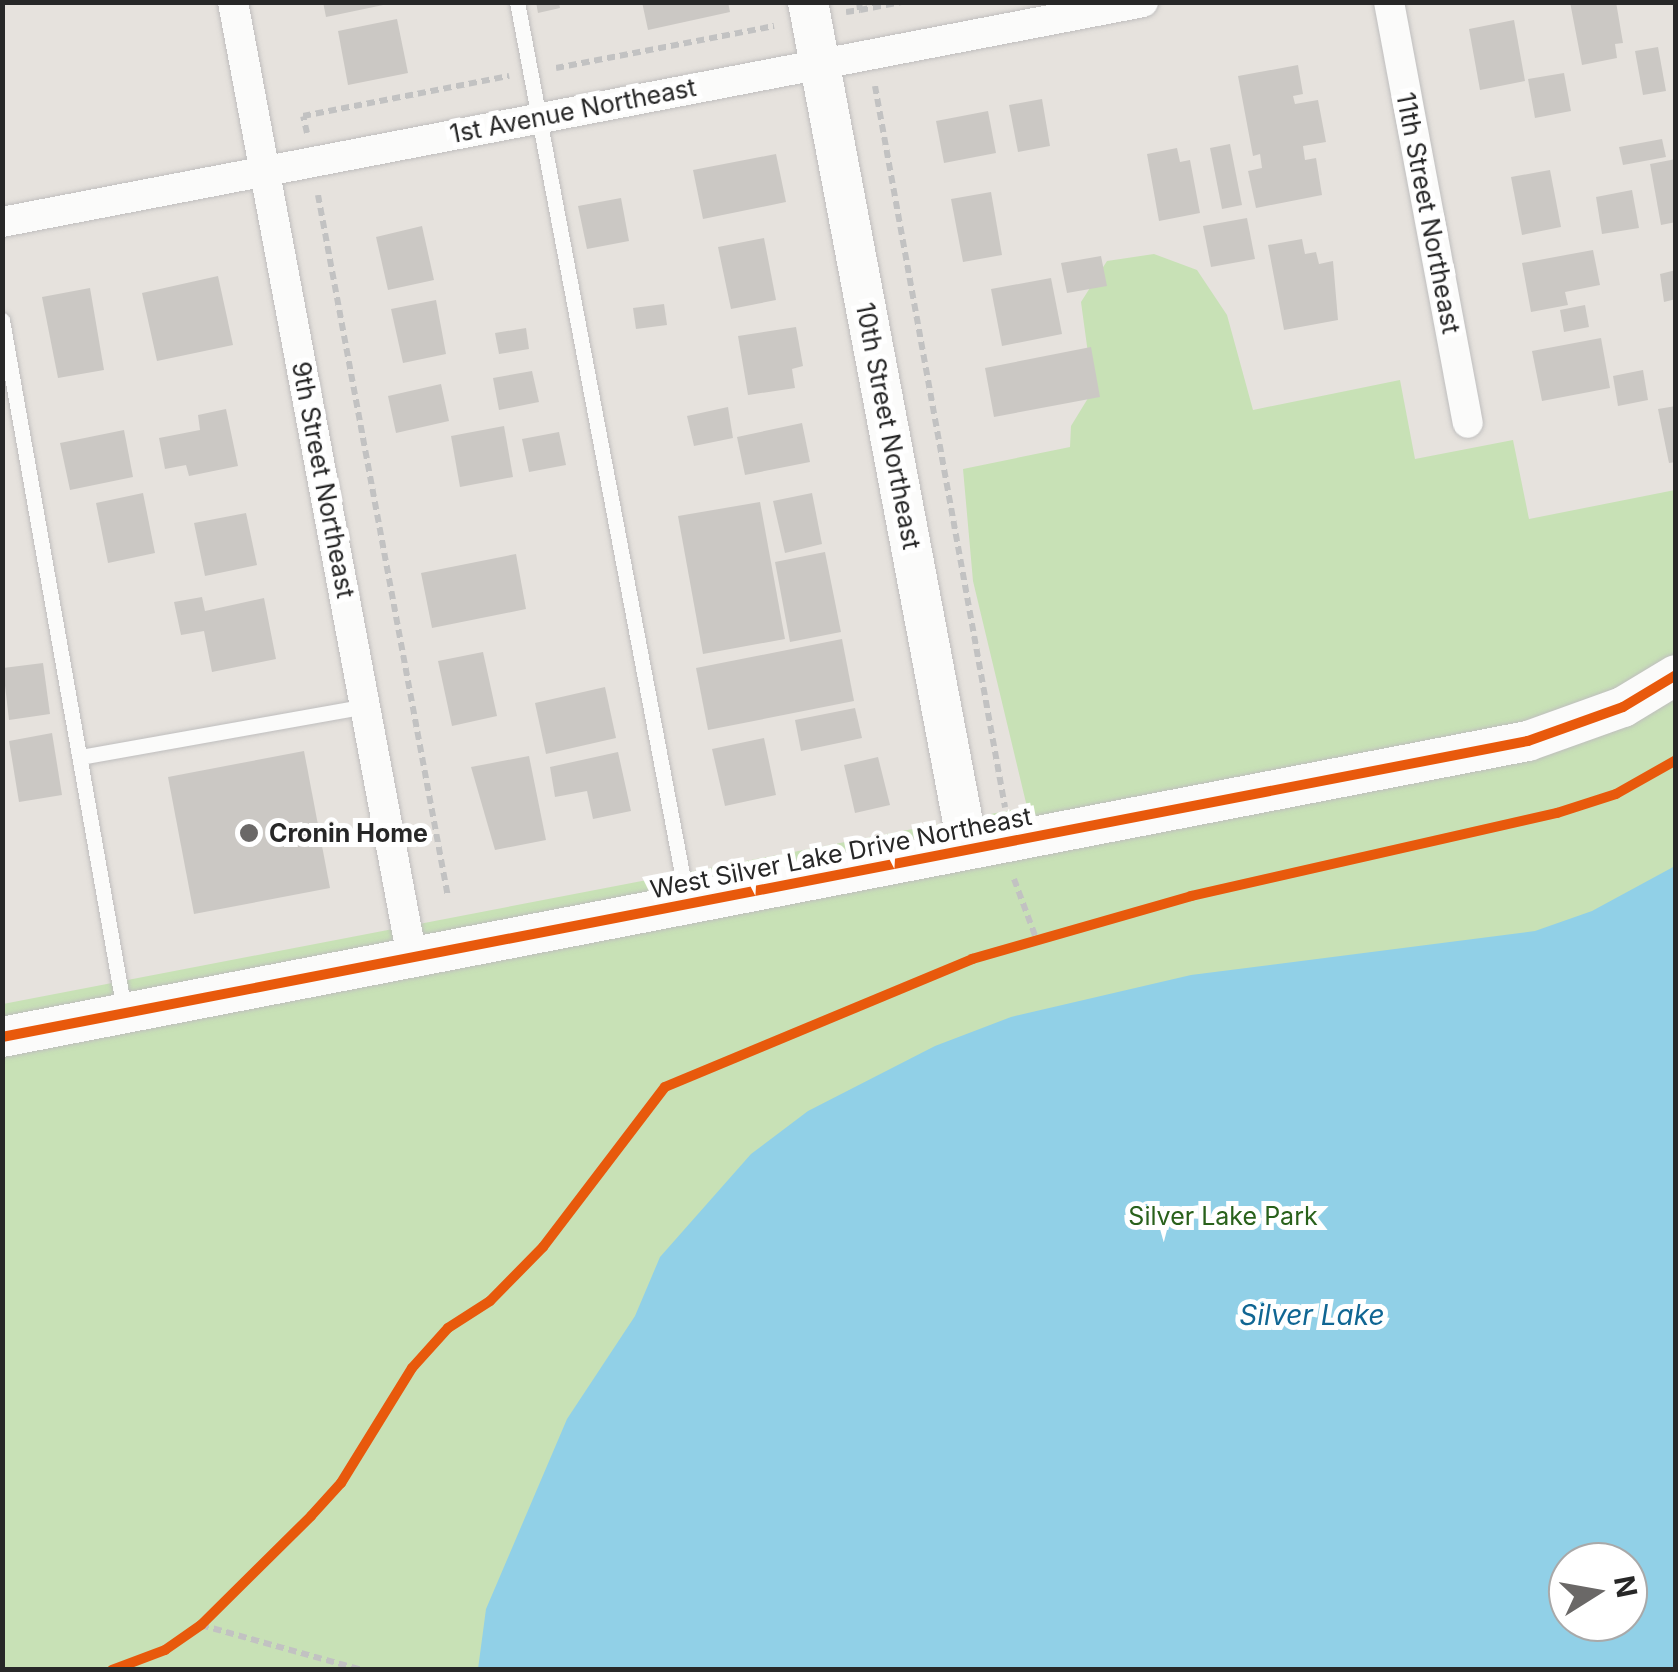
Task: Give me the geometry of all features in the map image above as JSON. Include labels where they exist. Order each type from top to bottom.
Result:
[{"type":"street","name":"9th Street Northeast","points":[[233,2],[412,958]]},
{"type":"street","name":"1st Avenue Northeast","points":[[2,222],[1143,2]]},
{"type":"street","name":"11th Street Northeast","points":[[1389,2],[1468,423]]},
{"type":"street","name":"10th Street Northeast","points":[[810,11],[968,848]]},
{"type":"street","name":"West Silver Lake Drive Northeast","points":[[2,1037],[1548,736],[1622,707],[1676,675]]},
{"type":"lane","points":[[517,2],[688,904]]},
{"type":"lane","points":[[2,320],[125,1013]]},
{"type":"lane","points":[[80,757],[365,706]]},
{"type":"path","points":[[448,897],[304,116],[810,11],[901,2]]},
{"type":"path","points":[[869,56],[1014,879],[1036,938]]},
{"type":"path","points":[[1020,944],[1054,934]]},
{"type":"path","points":[[189,1634],[213,1612]]},
{"type":"path","points":[[201,1625],[362,1670]]},
{"type":"green space","name":"Silver Lake Park","points":[[1154,254],[1197,270],[1227,315],[1253,410],[1400,380],[1415,459],[1513,440],[1529,519],[1675,490],[1675,1669],[3,1670],[3,1004],[1027,807],[973,581],[963,469],[1070,447],[1071,426],[1093,390],[1081,302],[1107,261]]},
{"type":"water","name":"Silver Lake","points":[[1675,866],[1675,1669],[478,1669],[486,1609],[567,1419],[635,1316],[660,1257],[751,1154],[808,1111],[935,1046],[1011,1017],[1191,975],[1535,931],[1592,911]]},
{"type":"building","points":[[323,2],[388,2],[388,4],[326,17]]},
{"type":"building","points":[[536,2],[559,2],[560,8],[538,13]]},
{"type":"building","points":[[642,2],[728,2],[730,12],[648,30]]},
{"type":"building","points":[[1570,2],[1616,2],[1623,43],[1615,44],[1617,58],[1582,65]]},
{"type":"building","points":[[397,19],[408,73],[348,85],[338,31]]},
{"type":"building","points":[[1514,20],[1525,81],[1480,90],[1469,29]]},
{"type":"building","points":[[1658,47],[1666,91],[1643,95],[1635,51]]},
{"type":"building","points":[[1298,65],[1303,94],[1293,96],[1295,104],[1318,100],[1326,142],[1303,146],[1305,160],[1316,158],[1322,195],[1256,208],[1248,171],[1262,168],[1260,154],[1253,156],[1238,76]]},
{"type":"building","points":[[1564,73],[1571,111],[1535,118],[1528,79]]},
{"type":"building","points":[[1042,99],[1050,146],[1018,152],[1009,105]]},
{"type":"building","points":[[988,111],[996,153],[944,163],[936,121]]},
{"type":"building","points":[[1662,139],[1666,157],[1623,165],[1619,147]]},
{"type":"building","points":[[1230,144],[1242,205],[1222,209],[1210,148]]},
{"type":"building","points":[[1177,148],[1180,162],[1190,160],[1200,213],[1159,221],[1147,154]]},
{"type":"building","points":[[776,154],[786,202],[703,219],[693,170]]},
{"type":"building","points":[[1676,159],[1676,222],[1661,225],[1650,164]]},
{"type":"building","points":[[1550,170],[1561,227],[1522,235],[1511,177]]},
{"type":"building","points":[[1632,190],[1639,228],[1602,234],[1596,197]]},
{"type":"building","points":[[991,192],[1002,255],[963,262],[951,199]]},
{"type":"building","points":[[621,198],[629,241],[587,249],[578,206]]},
{"type":"building","points":[[1247,218],[1255,259],[1211,267],[1203,226]]},
{"type":"building","points":[[422,226],[434,280],[388,290],[376,237]]},
{"type":"building","points":[[764,238],[776,300],[731,309],[718,247]]},
{"type":"building","points":[[1302,239],[1305,254],[1316,252],[1319,264],[1333,261],[1338,320],[1284,330],[1268,245]]},
{"type":"building","points":[[1593,250],[1600,285],[1565,292],[1568,305],[1531,312],[1522,263]]},
{"type":"building","points":[[1101,256],[1107,286],[1067,293],[1061,263]]},
{"type":"building","points":[[1676,270],[1676,299],[1664,302],[1660,274]]},
{"type":"building","points":[[218,276],[233,345],[157,361],[142,293]]},
{"type":"building","points":[[1051,278],[1062,334],[1002,346],[991,289]]},
{"type":"building","points":[[90,288],[104,370],[58,378],[42,297]]},
{"type":"building","points":[[436,300],[446,354],[403,363],[391,309]]},
{"type":"building","points":[[664,304],[667,325],[636,329],[633,308]]},
{"type":"building","points":[[1585,305],[1589,327],[1564,332],[1560,310]]},
{"type":"building","points":[[796,327],[803,366],[792,369],[795,388],[748,395],[738,336]]},
{"type":"building","points":[[526,328],[529,349],[499,354],[495,333]]},
{"type":"building","points":[[1601,338],[1610,388],[1542,401],[1532,351]]},
{"type":"building","points":[[1091,347],[1100,397],[994,417],[985,368]]},
{"type":"building","points":[[1643,370],[1648,400],[1618,406],[1613,376]]},
{"type":"building","points":[[532,371],[539,402],[499,410],[493,378]]},
{"type":"building","points":[[441,384],[449,421],[396,433],[388,396]]},
{"type":"building","points":[[1676,406],[1676,462],[1669,463],[1658,409]]},
{"type":"building","points":[[728,407],[733,438],[694,446],[687,416]]},
{"type":"building","points":[[226,409],[238,466],[189,476],[186,465],[165,469],[159,438],[200,430],[198,415]]},
{"type":"building","points":[[802,423],[810,462],[745,475],[737,437]]},
{"type":"building","points":[[504,426],[513,477],[460,487],[451,436]]},
{"type":"building","points":[[124,430],[133,477],[70,490],[60,443]]},
{"type":"building","points":[[559,432],[566,465],[529,472],[522,439]]},
{"type":"building","points":[[143,493],[155,553],[108,563],[96,503]]},
{"type":"building","points":[[812,493],[822,544],[785,553],[773,501]]},
{"type":"building","points":[[760,502],[785,639],[703,654],[678,516]]},
{"type":"building","points":[[246,513],[257,565],[205,576],[194,523]]},
{"type":"building","points":[[825,552],[841,632],[790,642],[775,562]]},
{"type":"building","points":[[516,554],[526,609],[432,628],[421,573]]},
{"type":"building","points":[[202,597],[205,611],[264,598],[276,659],[212,672],[204,631],[181,635],[174,602]]},
{"type":"building","points":[[842,639],[854,701],[708,730],[696,668]]},
{"type":"building","points":[[483,652],[497,716],[452,726],[438,661]]},
{"type":"building","points":[[43,663],[50,714],[9,720],[3,668]]},
{"type":"building","points":[[605,687],[616,738],[546,754],[535,703]]},
{"type":"building","points":[[855,708],[862,738],[801,751],[795,720]]},
{"type":"building","points":[[52,733],[62,795],[19,802],[9,741]]},
{"type":"building","points":[[764,738],[776,795],[725,806],[712,749]]},
{"type":"building","name":"Cronin Home","points":[[304,751],[330,888],[194,914],[168,777]]},
{"type":"building","points":[[618,752],[631,811],[593,819],[587,791],[555,797],[550,767]]},
{"type":"building","points":[[529,756],[546,840],[495,850],[471,767]]},
{"type":"building","points":[[878,757],[890,805],[855,813],[844,765]]},
{"type":"cycle path","points":[[2,1037],[1528,741],[1623,707],[1676,675]]},
{"type":"cycle path","points":[[112,1670],[165,1650],[201,1625],[311,1516],[341,1483],[412,1368],[448,1328],[490,1301],[543,1247],[665,1087],[972,959],[1191,896],[1557,813],[1616,794],[1676,760]]},
{"type":"place","name":"Cronin Home","points":[[249,833]]}]
